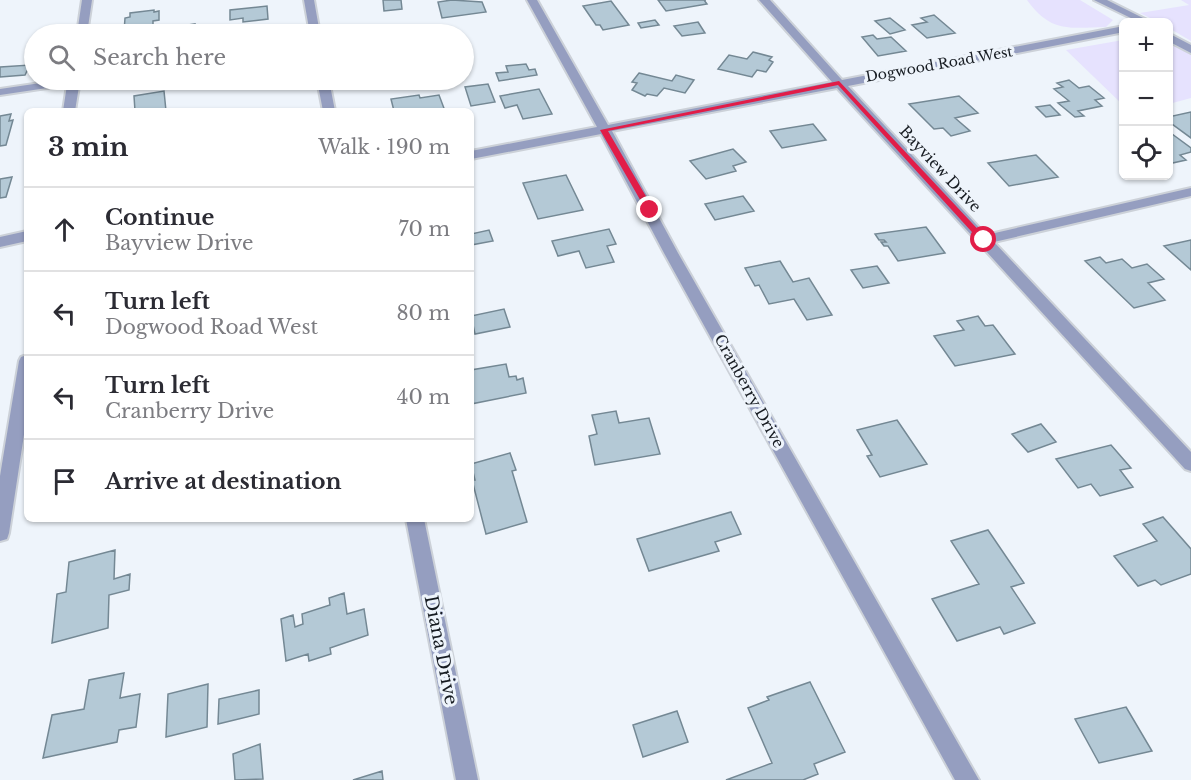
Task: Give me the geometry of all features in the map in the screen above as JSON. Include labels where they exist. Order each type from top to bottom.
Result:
[{"type":"street","points":[[83,24],[87,0]]},
{"type":"street","points":[[309,0],[313,24]]},
{"type":"street","name":"Cranberry Drive","points":[[532,0],[968,780]]},
{"type":"street","name":"Bayview Drive","points":[[764,0],[1191,464]]},
{"type":"street","points":[[1100,0],[1134,18]]},
{"type":"street","name":"Dogwood Road West","points":[[474,154],[1119,30]]},
{"type":"street","points":[[1173,39],[1191,50]]},
{"type":"street","points":[[0,92],[24,88]]},
{"type":"street","points":[[69,108],[72,90]]},
{"type":"street","points":[[325,90],[328,108]]},
{"type":"street","points":[[984,240],[1191,192]]},
{"type":"street","points":[[0,242],[24,237]]},
{"type":"street","points":[[0,533],[24,380]]},
{"type":"street","name":"Diana Drive","points":[[416,522],[467,780]]},
{"type":"shaded area","points":[[1027,0],[1080,0],[1113,20],[1106,27],[1062,26],[1044,18]]},
{"type":"shaded area","points":[[1181,0],[1191,0],[1191,41],[1173,30],[1173,18],[1150,18],[1140,13],[1189,5]]},
{"type":"shaded area","points":[[1119,41],[1119,101],[1066,50]]},
{"type":"shaded area","points":[[1173,45],[1191,55],[1191,98],[1173,103]]},
{"type":"building","points":[[383,0],[401,0],[402,9],[384,11]]},
{"type":"building","points":[[452,0],[482,2],[486,12],[442,18],[438,2]]},
{"type":"building","points":[[658,0],[704,0],[707,4],[666,11]]},
{"type":"building","points":[[611,1],[629,25],[603,30],[600,25],[596,25],[583,6]]},
{"type":"building","points":[[267,6],[268,19],[243,22],[243,18],[230,20],[230,10]]},
{"type":"building","points":[[159,11],[159,20],[153,21],[153,24],[125,24],[125,18],[130,17],[130,13]]},
{"type":"building","points":[[934,15],[955,33],[927,38],[912,25],[927,22],[921,18]]},
{"type":"building","points":[[890,18],[905,30],[890,34],[875,21]]},
{"type":"building","points":[[655,20],[659,25],[641,28],[638,23]]},
{"type":"building","points":[[698,22],[705,33],[682,36],[674,26]]},
{"type":"building","points":[[873,35],[877,39],[891,37],[906,51],[878,56],[862,37]]},
{"type":"building","points":[[753,52],[772,57],[769,60],[773,62],[766,72],[757,70],[752,77],[718,69],[729,55],[747,59]]},
{"type":"building","points":[[526,64],[529,70],[535,69],[537,75],[499,81],[496,73],[508,72],[506,66]]},
{"type":"building","points":[[24,65],[24,75],[0,77],[0,67]]},
{"type":"building","points":[[639,73],[672,81],[676,75],[694,80],[685,93],[664,88],[657,96],[647,94],[645,96],[632,90],[637,83],[632,82]]},
{"type":"building","points":[[1069,80],[1079,88],[1089,86],[1104,98],[1095,100],[1102,106],[1078,111],[1084,116],[1075,117],[1058,103],[1069,101],[1054,89],[1063,87],[1057,83]]},
{"type":"building","points":[[488,84],[495,102],[471,106],[466,90],[474,90],[474,86]]},
{"type":"building","points":[[539,89],[552,114],[523,119],[517,105],[505,108],[500,96]]},
{"type":"building","points":[[164,91],[166,108],[135,108],[134,96]]},
{"type":"building","points":[[439,95],[444,108],[393,108],[391,99]]},
{"type":"building","points":[[959,96],[978,113],[955,118],[970,131],[951,136],[943,128],[934,129],[909,104]]},
{"type":"building","points":[[1050,105],[1060,115],[1046,117],[1036,107]]},
{"type":"building","points":[[1191,112],[1191,138],[1173,125],[1173,116]]},
{"type":"building","points":[[11,114],[9,121],[13,120],[6,145],[0,146],[0,116]]},
{"type":"building","points":[[813,124],[826,140],[782,148],[770,131]]},
{"type":"building","points":[[1173,135],[1191,148],[1191,152],[1180,155],[1186,160],[1173,163]]},
{"type":"building","points":[[733,149],[746,162],[733,166],[736,171],[706,179],[690,161]]},
{"type":"building","points":[[1036,155],[1058,177],[1009,186],[988,163]]},
{"type":"building","points":[[566,175],[583,210],[538,219],[523,183]]},
{"type":"building","points":[[12,177],[6,197],[0,198],[0,179]]},
{"type":"building","points":[[743,196],[754,211],[715,220],[705,204]]},
{"type":"building","points":[[926,227],[945,253],[898,261],[888,246],[884,246],[881,242],[886,242],[879,240],[875,234]]},
{"type":"building","points":[[609,229],[616,244],[607,246],[614,262],[586,268],[579,251],[558,256],[552,241]]},
{"type":"building","points":[[489,230],[493,241],[474,244],[474,233]]},
{"type":"building","points":[[1191,240],[1191,270],[1164,246]]},
{"type":"building","points":[[1100,257],[1106,263],[1122,259],[1132,268],[1147,264],[1164,279],[1148,283],[1165,300],[1134,308],[1085,261]]},
{"type":"building","points":[[780,261],[793,282],[809,278],[832,315],[807,320],[794,299],[769,304],[759,285],[755,286],[745,268]]},
{"type":"building","points":[[877,266],[889,283],[863,288],[851,270]]},
{"type":"building","points":[[504,309],[510,327],[475,334],[474,315]]},
{"type":"building","points":[[978,316],[985,326],[993,325],[1015,354],[955,366],[934,336],[964,330],[957,321]]},
{"type":"building","points":[[506,364],[509,377],[516,376],[517,380],[523,378],[526,393],[474,403],[474,369]]},
{"type":"building","points":[[616,411],[619,423],[649,418],[660,454],[595,465],[589,436],[597,434],[592,415]]},
{"type":"building","points":[[897,420],[927,464],[880,477],[867,456],[872,455],[857,430]]},
{"type":"building","points":[[1041,424],[1056,442],[1028,452],[1012,434]]},
{"type":"building","points":[[1111,445],[1131,468],[1120,470],[1133,487],[1100,496],[1091,484],[1078,488],[1056,459]]},
{"type":"building","points":[[510,453],[516,470],[512,471],[527,522],[486,534],[474,488],[474,463]]},
{"type":"building","points":[[731,512],[741,534],[715,542],[719,551],[649,571],[637,539]]},
{"type":"building","points":[[1163,517],[1191,549],[1191,574],[1161,585],[1155,580],[1138,586],[1114,556],[1157,541],[1143,524]]},
{"type":"building","points":[[988,530],[1024,583],[1011,587],[1035,623],[1004,634],[1000,627],[957,641],[932,599],[979,584],[951,541]]},
{"type":"building","points":[[115,550],[114,579],[130,574],[129,590],[109,595],[108,628],[52,643],[57,594],[66,592],[69,562]]},
{"type":"building","points":[[344,593],[347,614],[364,609],[368,635],[330,648],[331,654],[309,661],[308,654],[286,661],[281,619],[293,615],[295,627],[303,624],[302,614],[330,605],[329,598]]},
{"type":"building","points":[[124,673],[120,698],[140,694],[136,727],[119,730],[117,742],[43,758],[52,715],[84,709],[89,680]]},
{"type":"building","points":[[810,682],[845,752],[814,764],[818,774],[803,780],[726,780],[772,763],[748,708],[769,700],[767,697]]},
{"type":"building","points":[[208,684],[207,727],[166,737],[168,694]]},
{"type":"building","points":[[259,690],[259,714],[218,724],[219,699]]},
{"type":"building","points":[[1126,707],[1152,751],[1099,763],[1075,719]]},
{"type":"building","points":[[677,711],[688,742],[643,757],[633,725]]},
{"type":"building","points":[[260,744],[263,779],[235,780],[233,754]]},
{"type":"building","points":[[382,771],[383,780],[353,780]]},
{"type":"route","points":[[650,210],[604,130],[839,83],[984,240]]}]
